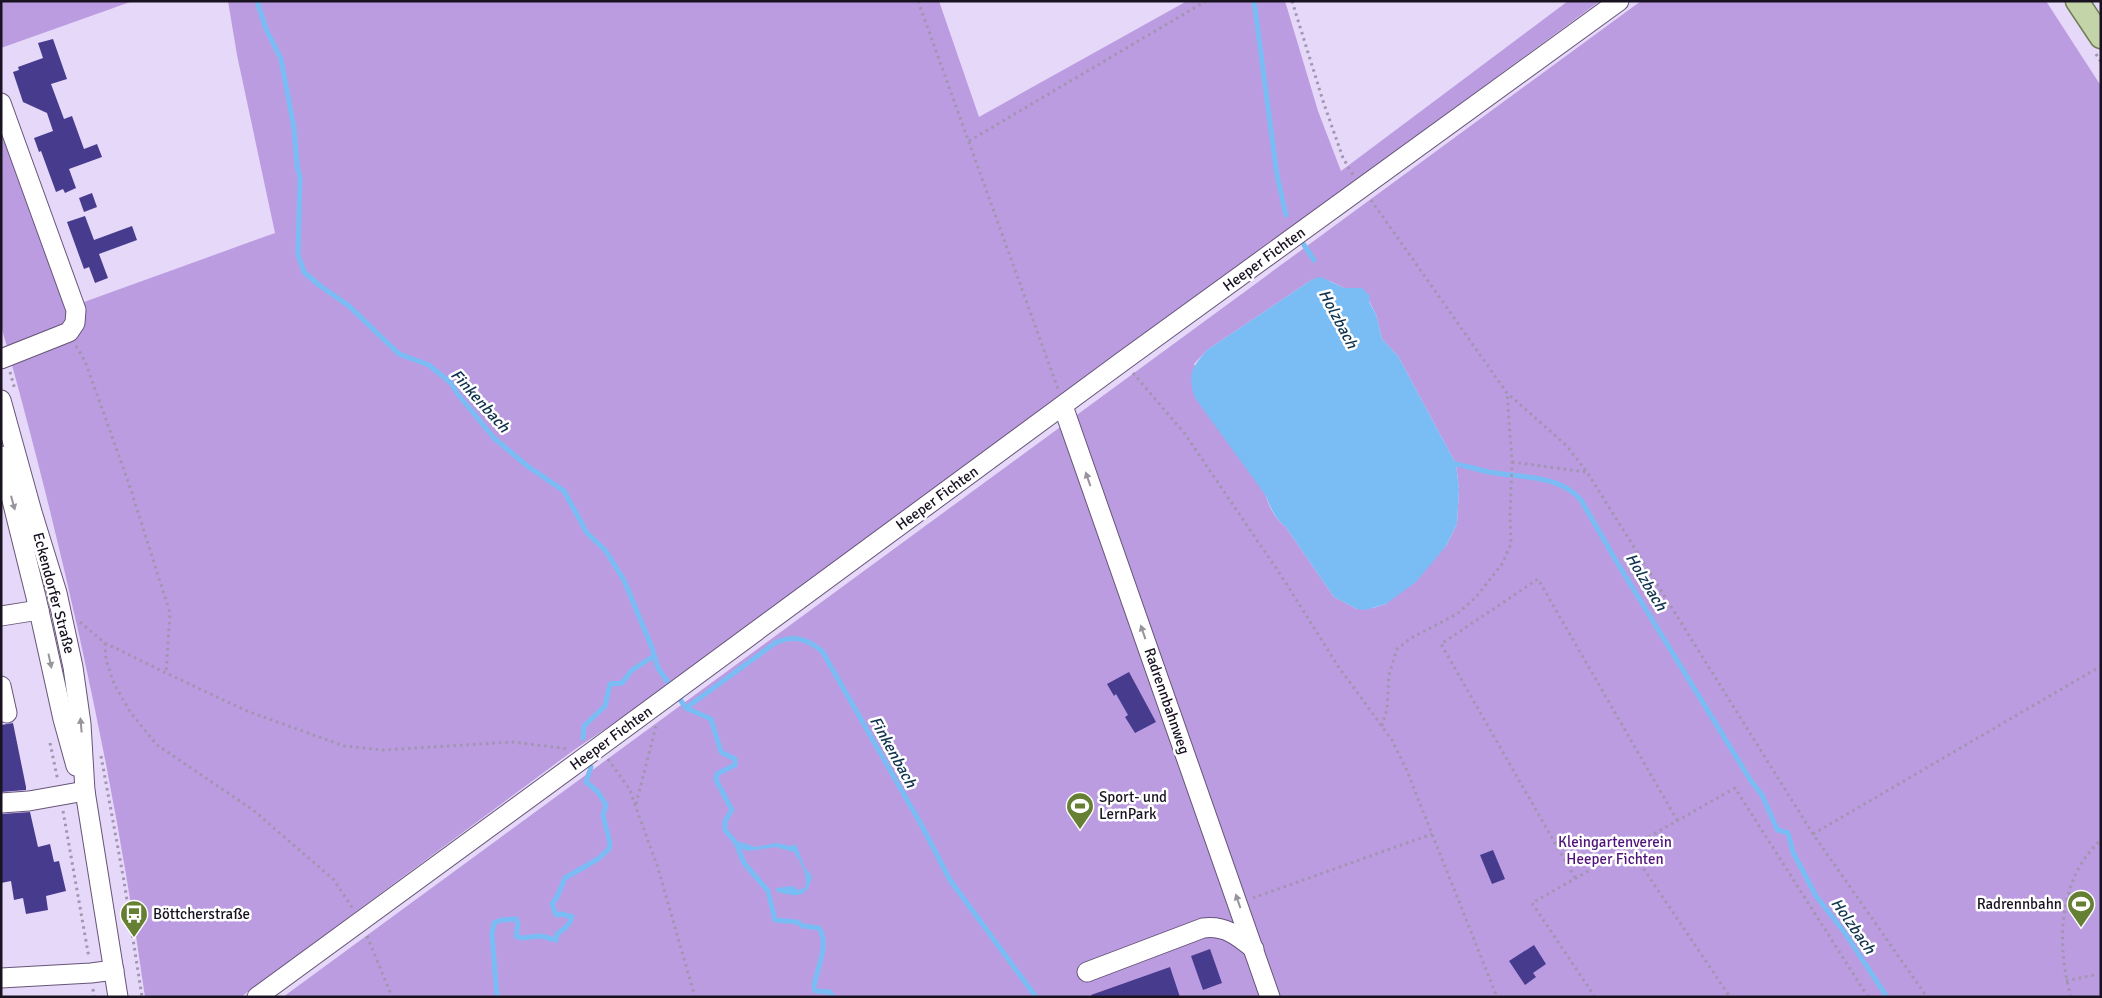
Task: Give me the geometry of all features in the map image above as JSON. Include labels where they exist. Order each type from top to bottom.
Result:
[{"type":"main road","points":[[2077,1],[2101,37]]},
{"type":"street","name":"Heeper Fichten","points":[[257,997],[359,918],[665,699],[1123,361],[1618,1]]},
{"type":"street","points":[[1,104],[76,310],[75,323],[69,332],[1,359]]},
{"type":"street","name":"Eckendorfer Straße","points":[[1,400],[64,619],[79,708],[85,791],[118,997]]},
{"type":"street","name":"Radrennbahnweg","points":[[1063,406],[1270,997]]},
{"type":"street","name":"Eckendorfer Straße","points":[[1,456],[39,610],[63,719],[85,791]]},
{"type":"street","points":[[1,616],[39,610]]},
{"type":"street","points":[[1,686],[7,713]]},
{"type":"street","points":[[1,803],[29,801],[85,791]]},
{"type":"street","points":[[1087,972],[1204,928],[1213,927],[1233,932],[1254,949]]},
{"type":"street","points":[[1,978],[114,970]]},
{"type":"path","points":[[918,1],[970,141],[1063,406]]},
{"type":"path","points":[[970,141],[1206,1]]},
{"type":"path","points":[[1292,1],[1343,158],[1362,189],[1507,393],[1567,446],[1587,472],[1813,834],[1927,997]]},
{"type":"path","points":[[69,332],[85,361],[129,484],[170,613],[166,673]]},
{"type":"path","points":[[1123,361],[1185,434],[1284,580],[1338,666],[1392,740],[1407,771],[1497,997]]},
{"type":"path","points":[[1382,726],[1387,709],[1389,675],[1397,649],[1411,638],[1456,614],[1476,597],[1502,564],[1512,544],[1510,514],[1512,462],[1507,393]]},
{"type":"path","points":[[1512,462],[1587,472]]},
{"type":"path","points":[[1576,878],[1441,644],[1538,578],[1677,820]]},
{"type":"path","points":[[77,620],[106,643],[166,673],[247,711],[344,746],[383,750],[513,742],[573,749]]},
{"type":"path","points":[[106,643],[106,660],[114,684],[131,713],[156,745],[253,810],[334,880],[359,918],[392,997]]},
{"type":"path","points":[[1813,834],[2101,666]]},
{"type":"path","points":[[636,805],[665,699]]},
{"type":"path","points":[[49,737],[78,888],[94,997]]},
{"type":"path","points":[[592,752],[608,759],[630,790],[657,865],[695,997]]},
{"type":"path","points":[[1595,997],[1532,903],[1735,788],[1868,997]]},
{"type":"path","points":[[1238,903],[1432,834]]},
{"type":"path","points":[[2071,997],[2066,981],[2063,958],[2065,904],[2074,877],[2086,856],[2101,840]]},
{"type":"path","points":[[1629,847],[1730,997]]},
{"type":"path","points":[[2066,981],[2094,975]]},
{"type":"green space","points":[[1,1],[133,1],[1,48]]},
{"type":"green space","points":[[228,1],[939,1],[979,117],[1187,1],[1285,1],[1318,111],[1341,171],[1568,1],[1600,1],[632,711],[574,750],[241,997],[145,997],[120,837],[89,679],[53,521],[12,365],[49,351],[72,336],[80,327],[85,315],[84,302],[275,233],[237,55]]},
{"type":"green space","name":"Kleingartenverein Heeper Fichten","points":[[1641,1],[2046,1],[2101,86],[2101,997],[283,997]],"holes":[[[1313,279],[1330,281],[1344,288],[1362,288],[1376,314],[1382,339],[1398,356],[1456,464],[1459,489],[1457,524],[1446,546],[1386,604],[1373,608],[1357,609],[1334,597],[1285,526],[1273,513],[1266,496],[1194,364],[1207,350]]]},
{"type":"green space","points":[[1,123],[69,312],[66,327],[8,350],[1,326]]},
{"type":"water","points":[[1321,277],[1344,288],[1362,288],[1370,296],[1369,302],[1376,314],[1382,339],[1398,356],[1456,464],[1459,489],[1457,524],[1446,546],[1416,582],[1386,604],[1365,610],[1357,609],[1334,597],[1285,526],[1276,517],[1266,496],[1195,398],[1191,383],[1192,372],[1207,350],[1313,279]]},
{"type":"water","points":[[740,842],[756,847],[776,843],[791,846],[796,844],[805,868],[812,876],[807,889],[801,895],[777,892],[776,888],[793,886],[798,890],[805,888],[805,874],[794,852],[775,847],[749,851],[738,848],[736,843]]},
{"type":"building","points":[[53,39],[67,79],[51,84],[64,119],[72,116],[84,149],[97,144],[102,157],[69,169],[76,188],[65,193],[63,189],[56,192],[41,151],[39,152],[34,138],[53,131],[47,113],[23,102],[13,72],[19,70],[18,67],[43,58],[38,43]]},
{"type":"building","points":[[92,193],[97,207],[84,212],[79,198]]},
{"type":"building","points":[[85,216],[94,240],[132,226],[137,240],[99,254],[108,278],[95,283],[89,267],[84,269],[67,222]]},
{"type":"building","points":[[1129,672],[1156,722],[1135,733],[1125,717],[1128,715],[1116,694],[1114,696],[1107,684]]},
{"type":"building","points":[[13,723],[26,790],[1,792],[1,725]]},
{"type":"building","points":[[30,812],[38,847],[50,844],[54,862],[59,861],[66,891],[46,896],[48,910],[26,914],[23,898],[14,900],[11,881],[1,883],[1,814]]},
{"type":"building","points":[[1493,850],[1505,879],[1492,884],[1480,855]]},
{"type":"building","points":[[1534,945],[1546,964],[1533,973],[1536,977],[1525,985],[1509,961]]},
{"type":"building","points":[[1210,949],[1222,983],[1203,990],[1191,956]]},
{"type":"building","points":[[1170,967],[1180,997],[1092,997],[1091,995]]},
{"type":"waterway","name":"Finkenbach","points":[[257,1],[266,29],[281,59],[294,128],[297,166],[300,177],[298,255],[304,272],[349,306],[399,354],[429,365],[451,383],[494,438],[526,465],[564,491],[587,533],[605,550],[624,580],[652,648],[658,668],[686,708],[711,719],[721,752],[735,759],[735,765],[717,774],[716,780],[732,810],[725,821],[725,830],[736,843],[744,863],[768,891],[775,920],[797,922],[803,926],[819,928],[822,935],[823,950],[814,987],[815,991],[830,992],[833,997]]},
{"type":"waterway","name":"Holzbach","points":[[1254,1],[1277,175],[1286,215]]},
{"type":"waterway","name":"Holzbach","points":[[1304,245],[1314,260]]},
{"type":"waterway","name":"Holzbach","points":[[1450,463],[1489,472],[1550,481],[1572,492],[1581,500],[1751,781],[1762,795],[1776,827],[1778,830],[1788,833],[1793,852],[1816,896],[1845,933],[1887,997]]},
{"type":"waterway","name":"Finkenbach","points":[[686,708],[775,643],[788,639],[799,639],[810,643],[822,651],[922,826],[950,880],[1036,997]]},
{"type":"waterway","points":[[583,738],[584,726],[605,706],[610,684],[622,683],[632,670],[654,656]]},
{"type":"waterway","points":[[497,997],[492,934],[494,923],[501,920],[516,919],[518,923],[516,936],[521,938],[541,936],[556,940],[557,934],[568,925],[572,917],[562,914],[556,915],[552,904],[565,878],[598,859],[609,849],[610,843],[603,815],[606,805],[598,792],[586,782],[591,767]]},
{"type":"place","name":"Sport- und LernPark","points":[[1080,830]]},
{"type":"place","name":"Radrennbahn","points":[[2081,928]]},
{"type":"place","name":"Böttcherstraße","points":[[134,938]]}]
